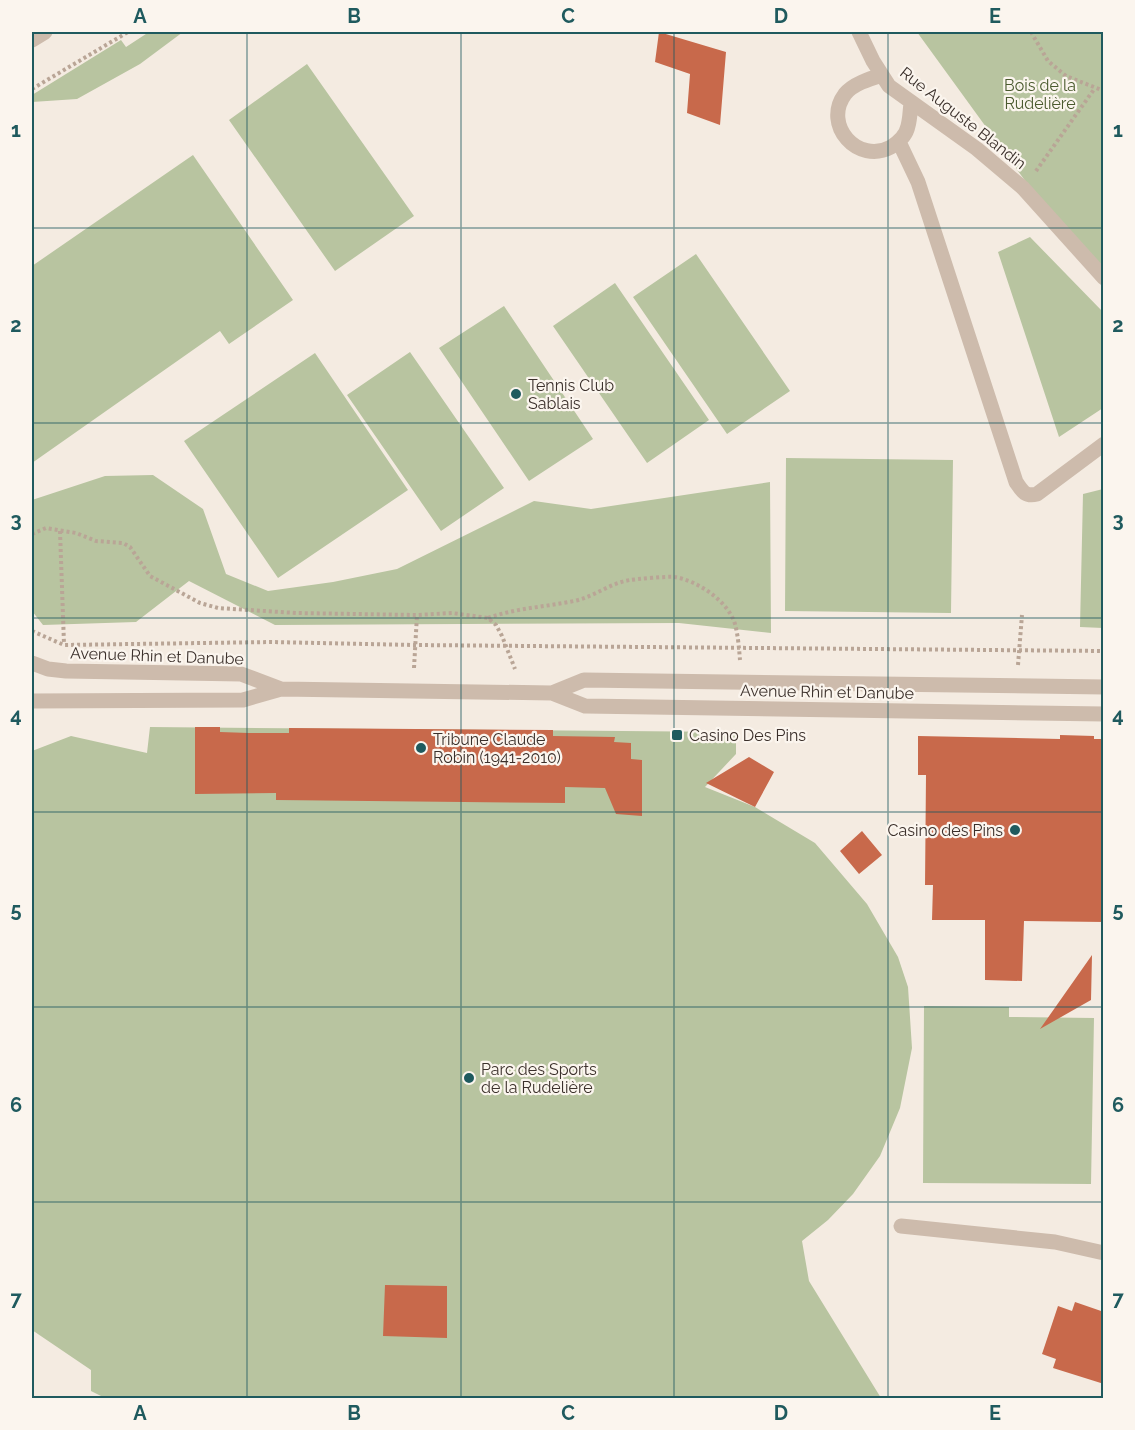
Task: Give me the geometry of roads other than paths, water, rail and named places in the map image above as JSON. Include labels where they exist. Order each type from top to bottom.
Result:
[{"type":"street","points":[[32,40],[45,32]]},
{"type":"street","name":"Rue Auguste Blandin","points":[[859,32],[889,86],[944,125],[1023,188],[1104,278]]},
{"type":"street","points":[[882,75],[862,82],[845,94],[837,112],[840,130],[850,144],[863,151],[883,151],[899,142],[908,128],[911,103]]},
{"type":"street","points":[[899,142],[918,182],[1016,482],[1022,492],[1029,496],[1037,494],[1104,444]]},
{"type":"street","name":"Avenue Rhin et Danube","points":[[32,663],[48,669],[66,671],[241,674],[281,689]]},
{"type":"street","name":"Avenue Rhin et Danube","points":[[552,693],[584,680],[1104,687]]},
{"type":"street","name":"Avenue Rhin et Danube","points":[[32,701],[243,700],[281,689],[552,693],[585,706],[1104,714]]},
{"type":"street","points":[[901,1226],[1055,1242],[1104,1253]]},
{"type":"place","name":"Tennis Club Sablais","points":[[516,394]]},
{"type":"place","name":"Casino Des Pins","points":[[677,735]]},
{"type":"place","name":"Tribune Claude Robin (1941-2010)","points":[[421,748]]},
{"type":"place","name":"Casino des Pins","points":[[1015,830]]},
{"type":"place","name":"Parc des Sports de la Rudelière","points":[[469,1078]]},
{"type":"park label","name":"Bois de la Rudelière","points":[[1040,94]]}]
